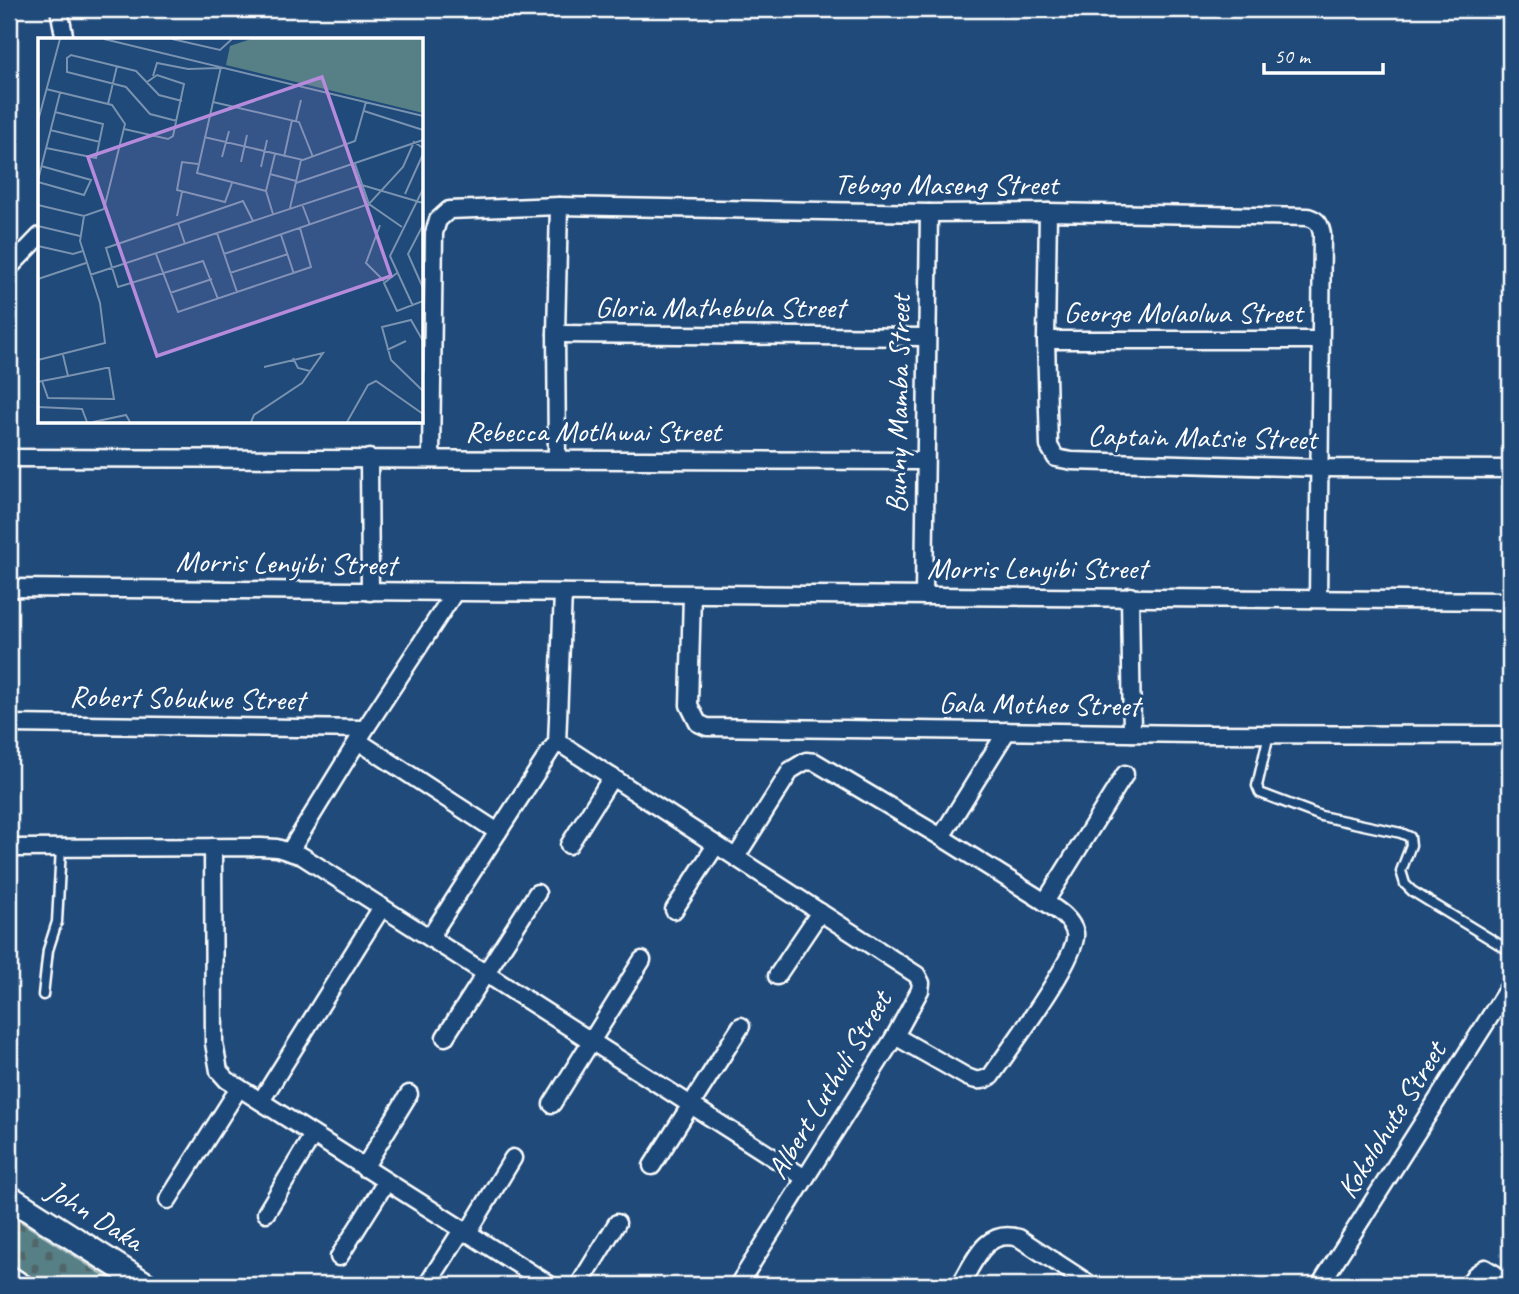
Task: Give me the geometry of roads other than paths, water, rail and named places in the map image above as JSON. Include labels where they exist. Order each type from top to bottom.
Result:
[{"type":"street","points":[[59,9],[65,38]]},
{"type":"street","points":[[557,458],[559,206]]},
{"type":"street","name":"Tebogo Maseng Street","points":[[431,458],[434,233],[438,220],[449,209],[559,206],[929,213],[1299,215],[1316,220],[1322,233],[1318,598]]},
{"type":"street","name":"Captain Matsie Street","points":[[1048,212],[1046,340],[1049,446],[1056,458],[1063,461],[1320,468],[1510,469]]},
{"type":"street","name":"Bunny Mamba Street","points":[[924,596],[929,213]]},
{"type":"street","points":[[9,268],[38,238]]},
{"type":"street","name":"Gloria Mathebula Street","points":[[556,334],[926,337]]},
{"type":"street","name":"George Molaolwa Street","points":[[1046,340],[1320,340]]},
{"type":"street","name":"Rebecca Motlhwai Street","points":[[9,457],[925,461]]},
{"type":"street","points":[[369,458],[370,592]]},
{"type":"street","name":"Morris Lenyibi Street","points":[[9,588],[1510,601]]},
{"type":"street","points":[[290,852],[361,735],[454,593]]},
{"type":"street","points":[[430,937],[557,744],[563,593]]},
{"type":"street","name":"Gala Motheo Street","points":[[692,595],[689,705],[698,723],[708,727],[1510,735]]},
{"type":"street","points":[[1130,596],[1132,733]]},
{"type":"street","name":"Robert Sobukwe Street","points":[[9,724],[361,735]]},
{"type":"street","points":[[941,837],[1007,731]]},
{"type":"street","points":[[361,735],[498,832]]},
{"type":"street","name":"Albert Luthuli Street","points":[[557,744],[917,975],[921,983],[920,990],[895,1036],[738,1285]]},
{"type":"street","points":[[736,857],[791,770],[806,761],[825,766],[941,837],[1045,902],[1072,926],[1074,946],[1042,1001],[991,1076],[979,1081],[967,1077],[895,1036]]},
{"type":"street","points":[[1045,902],[1125,775]]},
{"type":"street","points":[[569,845],[612,777]]},
{"type":"street","points":[[674,910],[716,845]]},
{"type":"street","points":[[9,848],[261,846],[290,852],[313,862],[805,1178]]},
{"type":"street","points":[[213,847],[215,1055],[219,1070],[239,1088],[465,1232],[522,1278],[550,1285]]},
{"type":"street","points":[[445,1037],[537,893]]},
{"type":"street","points":[[261,1101],[382,906]]},
{"type":"street","points":[[777,976],[820,912]]},
{"type":"street","points":[[552,1104],[642,960]]},
{"type":"street","name":"Kokolohute Street","points":[[1320,1285],[1510,985]]},
{"type":"street","points":[[652,1166],[741,1026]]},
{"type":"street","points":[[168,1200],[239,1088]]},
{"type":"street","points":[[365,1168],[409,1094]]},
{"type":"street","points":[[266,1213],[313,1135]]},
{"type":"street","points":[[427,1285],[513,1157]]},
{"type":"street","points":[[338,1257],[387,1182]]},
{"type":"street","name":"John Daka","points":[[9,1197],[147,1285]]},
{"type":"street","points":[[579,1285],[617,1223]]},
{"type":"street","points":[[960,1285],[985,1246],[998,1236],[1009,1235],[1019,1238],[1091,1285]]},
{"type":"street","points":[[1468,1285],[1475,1275],[1485,1268],[1510,1283]]},
{"type":"lane","points":[[1269,734],[1257,786],[1259,793],[1321,816],[1409,837],[1411,845],[1401,871],[1405,884],[1412,891],[1510,951]]},
{"type":"lane","points":[[43,995],[48,950],[57,922],[61,848]]},
{"type":"lane","points":[[9,1269],[33,1285]]}]
